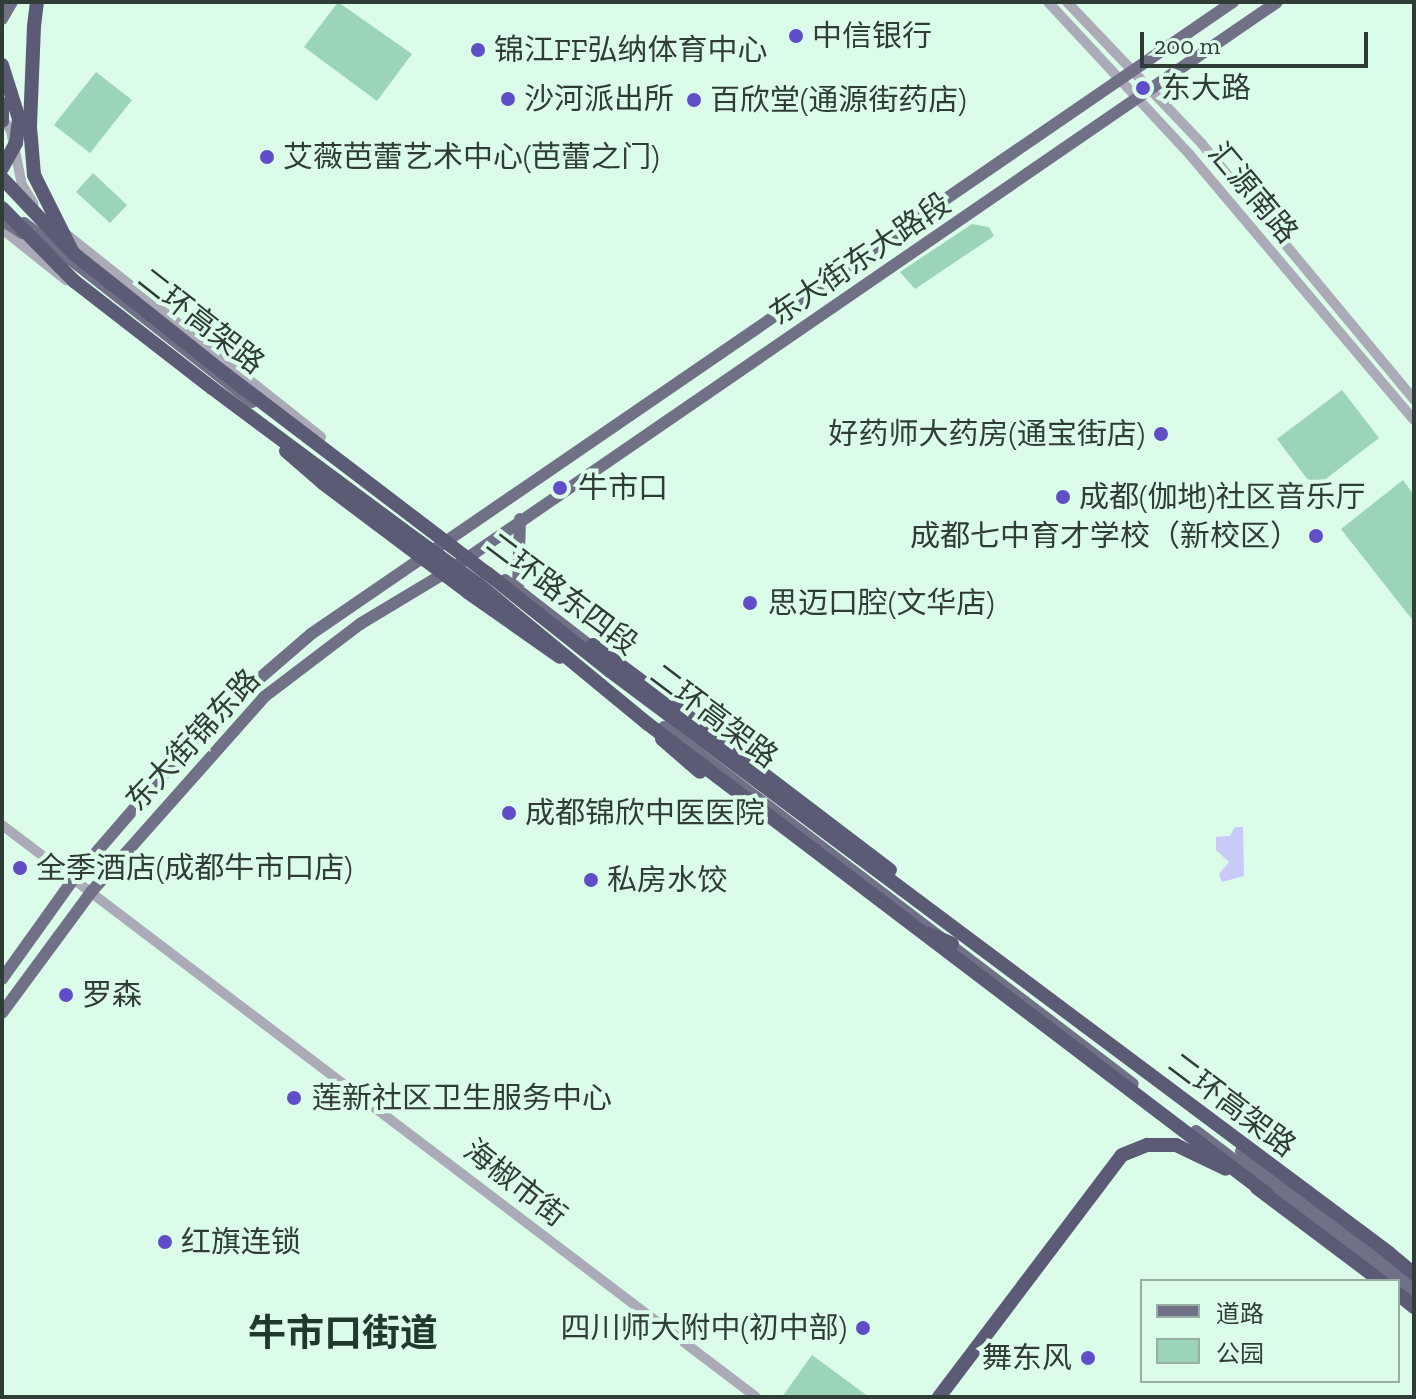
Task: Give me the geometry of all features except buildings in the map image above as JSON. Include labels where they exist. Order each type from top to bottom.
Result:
[{"type":"highway","points":[[37,2],[31,154],[44,200],[73,253]]},
{"type":"highway","points":[[2,65],[19,119],[16,143],[2,168]]},
{"type":"highway","points":[[2,104],[2,120]]},
{"type":"highway","name":"二环高架路","points":[[2,178],[73,253],[610,671],[956,938],[1414,1274]]},
{"type":"highway","name":"二环高架路","points":[[2,207],[74,281],[478,584],[648,724],[1378,1279]]},
{"type":"highway","points":[[278,442],[324,484],[526,636],[582,671]]},
{"type":"highway","points":[[591,643],[871,852],[956,938]]},
{"type":"highway","points":[[648,724],[675,754],[905,924],[956,938]]},
{"type":"highway","points":[[943,1391],[1122,1155],[1147,1145],[1176,1145],[1267,1194]]},
{"type":"highway","points":[[1389,1253],[1414,1263]]},
{"type":"main road","points":[[2,19],[12,2]]},
{"type":"main road","name":"东大街东大路段","points":[[426,553],[1233,2]]},
{"type":"main road","name":"东大街东大路段","points":[[470,555],[1277,2]]},
{"type":"main road","name":"二环路东四段","points":[[2,207],[278,442],[956,938],[1156,1094]]},
{"type":"main road","name":"二环路东四段","points":[[2,220],[61,260],[164,344],[326,455],[442,541],[470,555],[591,643],[606,660],[965,928],[1156,1094]]},
{"type":"main road","points":[[321,437],[326,455]]},
{"type":"main road","points":[[518,589],[520,519]]},
{"type":"main road","name":"东大街锦东路","points":[[2,979],[75,877],[208,723],[311,634],[426,553]]},
{"type":"main road","name":"东大街锦东路","points":[[2,1013],[92,891],[264,697],[360,624],[470,555]]},
{"type":"main road","points":[[1156,1094],[1414,1282]]},
{"type":"main road","points":[[1156,1094],[1392,1279]]},
{"type":"street","name":"汇源南路","points":[[1048,2],[1138,99],[1414,420]]},
{"type":"street","name":"汇源南路","points":[[1067,2],[1151,90],[1414,399]]},
{"type":"street","points":[[2,120],[11,131],[28,197],[59,229],[321,437]]},
{"type":"street","points":[[2,229],[192,380],[233,406]]},
{"type":"street","name":"海椒市街","points":[[2,825],[75,877],[756,1397]]},
{"type":"green space","points":[[338,2],[412,54],[377,101],[304,47]]},
{"type":"green space","points":[[96,72],[132,100],[90,153],[54,125]]},
{"type":"green space","points":[[93,173],[127,205],[110,223],[76,192]]},
{"type":"green space","points":[[972,224],[989,227],[994,236],[915,289],[900,272]]},
{"type":"green space","points":[[1342,390],[1379,438],[1314,488],[1277,439]]},
{"type":"green space","points":[[1403,480],[1414,495],[1414,622],[1341,529]]},
{"type":"green space","points":[[812,1355],[869,1397],[782,1397]]},
{"type":"water","points":[[1235,827],[1243,827],[1244,876],[1222,882],[1219,874],[1229,862],[1216,850],[1216,837],[1230,836]]},
{"type":"place","name":"中信银行","points":[[796,36]]},
{"type":"place","name":"锦江FF弘纳体育中心","points":[[478,50]]},
{"type":"place","name":"东大路","points":[[1143,88]]},
{"type":"place","name":"沙河派出所","points":[[508,99]]},
{"type":"place","name":"百欣堂(通源街药店)","points":[[694,100]]},
{"type":"place","name":"艾薇芭蕾艺术中心(芭蕾之门)","points":[[267,157]]},
{"type":"place","name":"好药师大药房(通宝街店)","points":[[1161,434]]},
{"type":"place","name":"牛市口","points":[[560,488]]},
{"type":"place","name":"成都(伽地)社区音乐厅","points":[[1063,497]]},
{"type":"place","name":"成都七中育才学校（新校区）","points":[[1316,536]]},
{"type":"place","name":"思迈口腔(文华店)","points":[[750,603]]},
{"type":"place","name":"成都锦欣中医医院","points":[[509,813]]},
{"type":"place","name":"全季酒店(成都牛市口店)","points":[[20,868]]},
{"type":"place","name":"私房水饺","points":[[591,880]]},
{"type":"place","name":"罗森","points":[[66,995]]},
{"type":"place","name":"莲新社区卫生服务中心","points":[[294,1098]]},
{"type":"place","name":"红旗连锁","points":[[165,1242]]},
{"type":"place","name":"四川师大附中(初中部)","points":[[863,1328]]},
{"type":"place","name":"舞东风","points":[[1088,1358]]},
{"type":"district","name":"牛市口街道","points":[[343,1334]]}]
